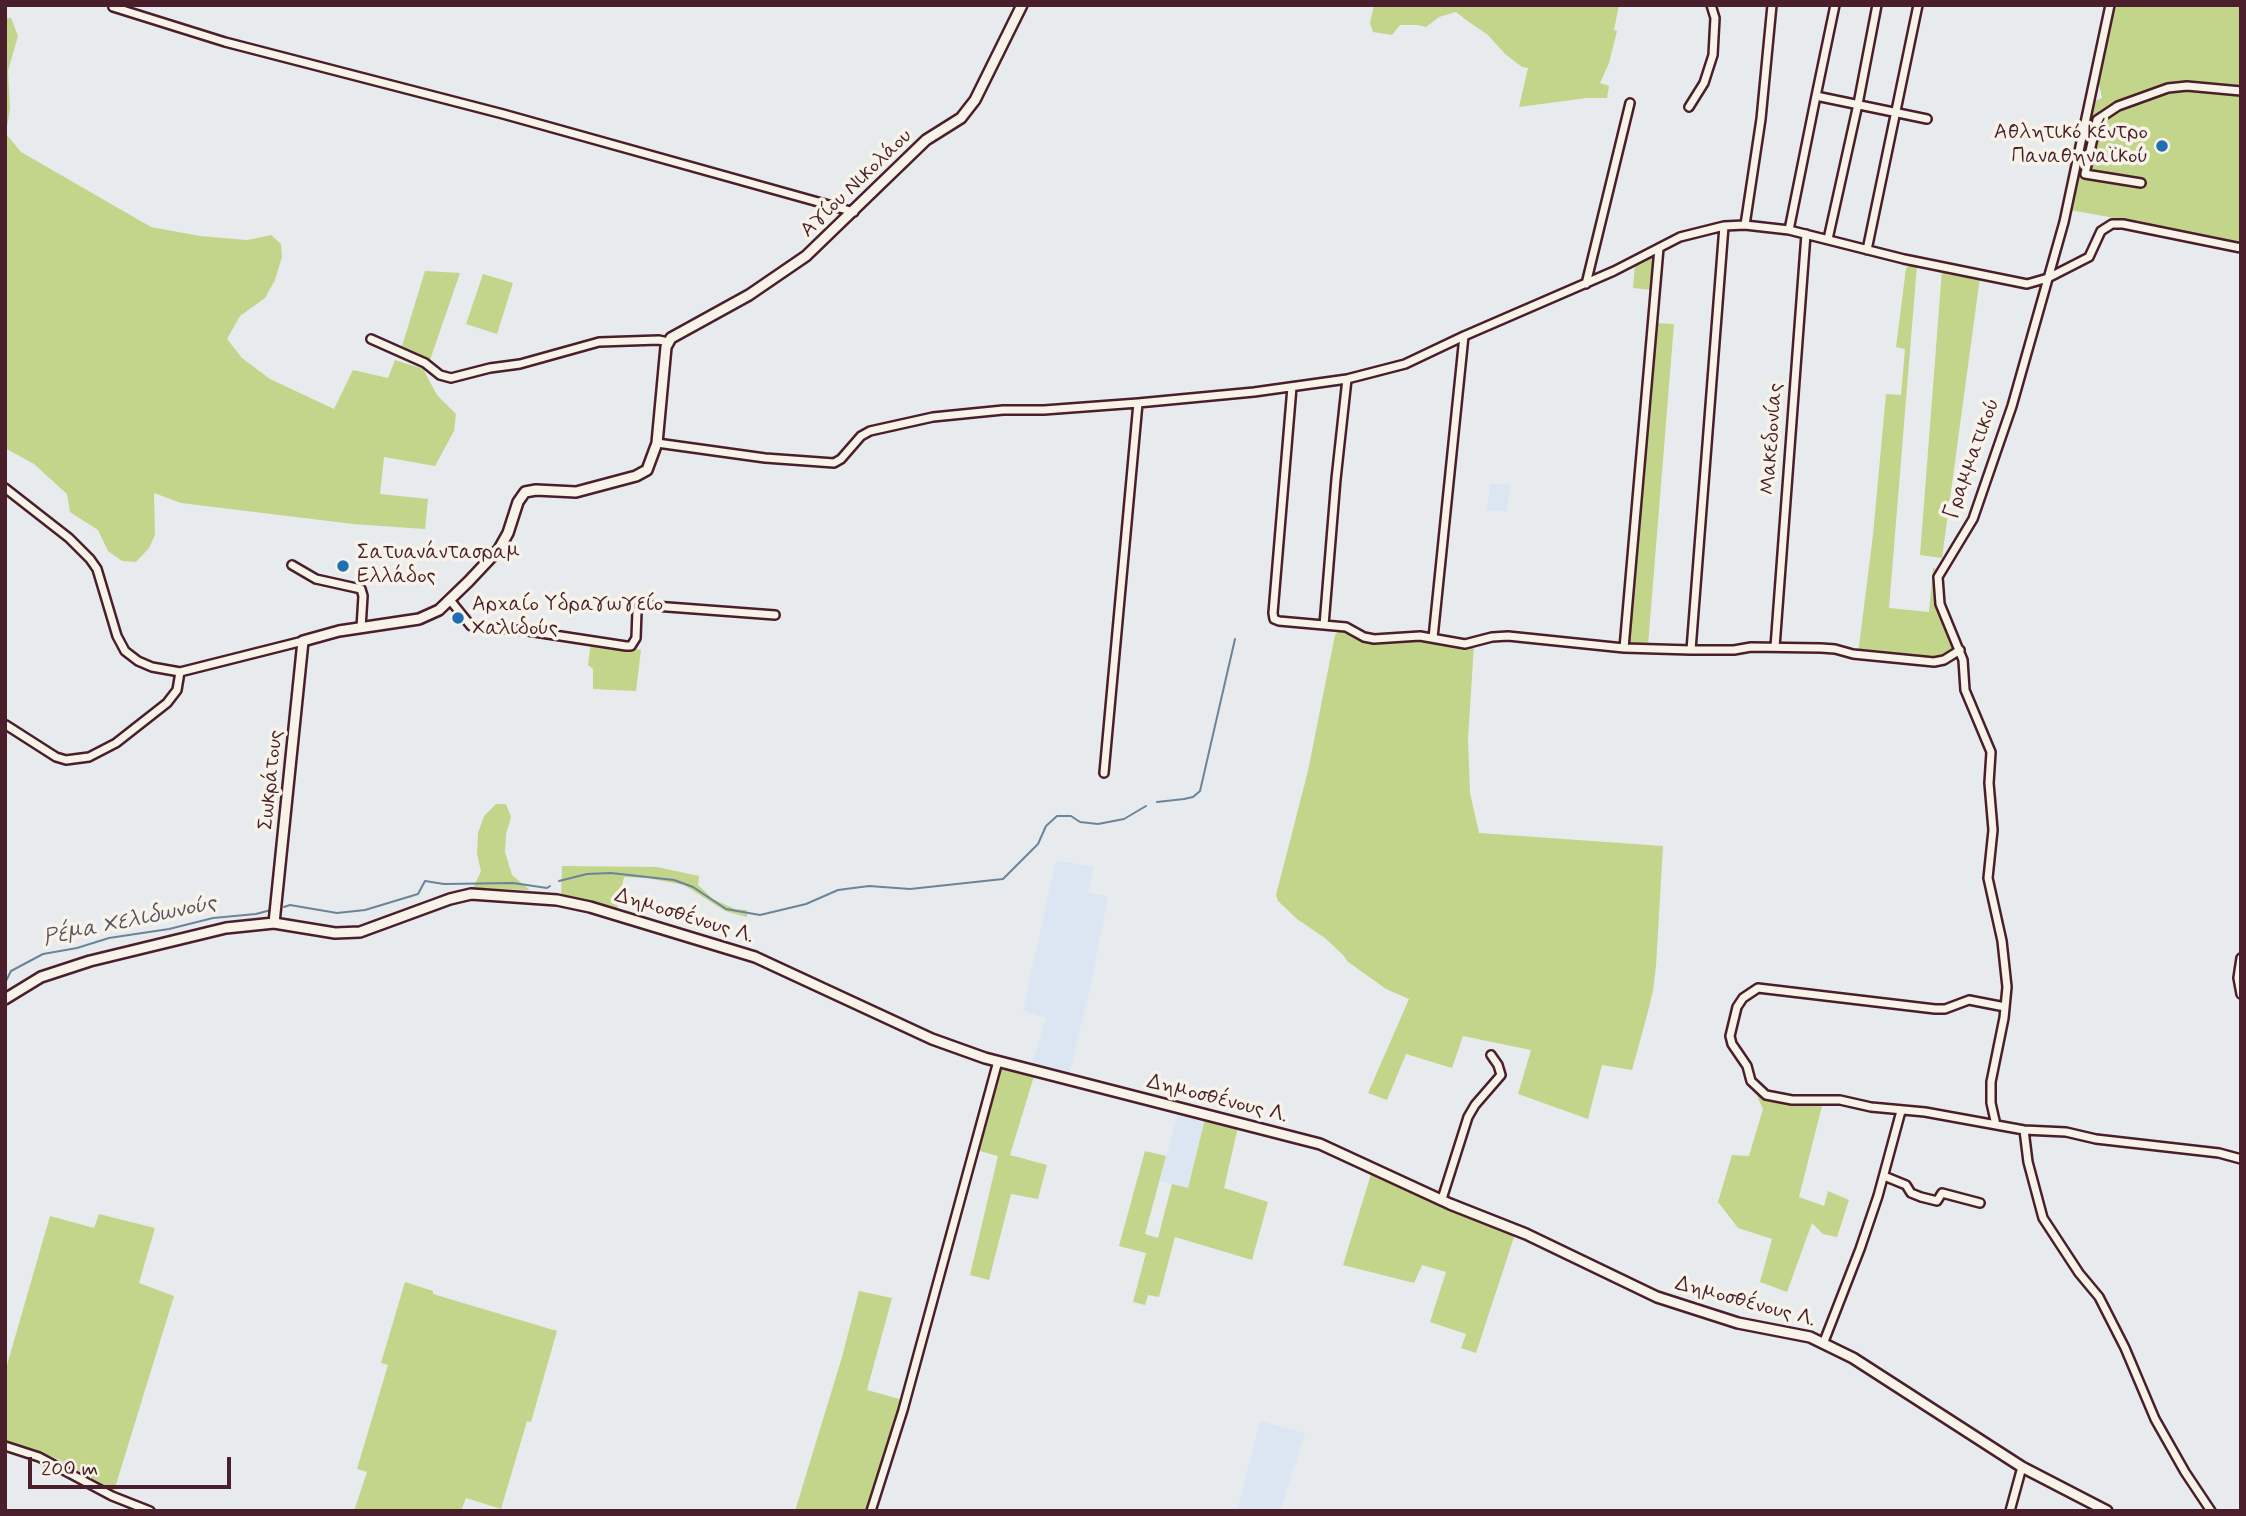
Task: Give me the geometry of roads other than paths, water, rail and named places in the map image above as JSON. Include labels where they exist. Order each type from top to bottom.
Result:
[{"type":"street","name":"Αγίου Νικολάου","points":[[668,342],[677,334],[776,278],[806,256],[926,140],[961,118],[975,100],[1022,5]]},
{"type":"street","points":[[1689,107],[1704,83],[1713,55],[1715,18],[1711,5]]},
{"type":"street","points":[[1745,225],[1761,119],[1772,5]]},
{"type":"street","points":[[1789,230],[1835,5]]},
{"type":"street","points":[[1828,239],[1877,5]]},
{"type":"street","points":[[1867,250],[1918,5]]},
{"type":"street","name":"Γραμματικού","points":[[1996,1125],[1991,1103],[1991,1082],[2005,1007],[2005,965],[1989,878],[1993,830],[1989,783],[1991,752],[1965,690],[1960,650],[1941,604],[1938,577],[1973,519],[2012,405],[2072,190],[2109,5]]},
{"type":"street","points":[[113,7],[225,42],[503,114],[854,212]]},
{"type":"street","points":[[2141,183],[2085,174],[2097,120],[2118,106],[2168,88],[2187,86],[2241,91]]},
{"type":"street","points":[[1816,96],[1927,119]]},
{"type":"street","points":[[1586,284],[1630,103]]},
{"type":"street","points":[[657,443],[765,458],[834,463],[841,460],[861,436],[896,424],[1003,410],[1044,410],[1138,403],[1347,379],[1405,364],[1586,284],[1680,237],[1724,226],[1745,225],[1789,230],[2020,284],[2048,278],[2089,257],[2101,232],[2105,227],[2115,224],[2241,248]]},
{"type":"street","points":[[1691,650],[1724,226]]},
{"type":"street","name":"Μακεδονίας","points":[[1775,647],[1806,234]]},
{"type":"street","points":[[1624,648],[1658,248]]},
{"type":"street","points":[[1433,638],[1464,336]]},
{"type":"street","points":[[5,488],[69,538],[90,559],[97,569],[117,636],[125,651],[152,667],[180,672],[303,640],[419,619],[439,610],[499,549],[508,533],[518,502],[525,492],[576,492],[636,476],[647,470],[657,443],[668,342],[599,342],[520,364],[490,368],[451,379],[440,375],[425,363],[371,339]]},
{"type":"street","points":[[1324,625],[1347,379]]},
{"type":"street","points":[[1292,387],[1273,619],[1346,627],[1364,637],[1374,639],[1406,635],[1465,644],[1492,637],[1530,637],[1624,648],[1835,649],[1853,654],[1934,662],[1944,660],[1960,650]]},
{"type":"street","points":[[1104,773],[1138,403]]},
{"type":"street","points":[[292,565],[316,579],[361,589],[363,596],[360,628]]},
{"type":"street","points":[[450,600],[471,626],[528,631],[626,646],[631,646],[636,638],[637,611],[641,605],[775,615]]},
{"type":"street","name":"Σωκράτους","points":[[274,923],[303,640]]},
{"type":"street","points":[[6,725],[56,757],[66,760],[89,757],[116,743],[167,704],[177,690],[180,672]]},
{"type":"street","name":"Δημοσθένους Λ.","points":[[5,999],[41,977],[90,961],[226,928],[274,923],[335,933],[360,932],[471,894],[557,901],[619,915],[755,957],[932,1039],[998,1061],[1320,1144],[1526,1234],[1657,1297],[1738,1323],[1823,1343],[1853,1358],[2022,1467],[2107,1511]]},
{"type":"street","points":[[2241,958],[2238,978],[2241,994]]},
{"type":"street","points":[[2005,1007],[1969,1000],[1944,1009],[1935,1009],[1758,988],[1737,1007],[1730,1036],[1732,1044],[1747,1066],[1751,1081],[1766,1095],[1792,1100],[1840,1100],[2024,1130],[2066,1132],[2096,1139],[2219,1153],[2241,1159]]},
{"type":"street","points":[[1442,1199],[1468,1117],[1501,1075],[1491,1055]]},
{"type":"street","points":[[871,1511],[904,1410],[998,1061]]},
{"type":"street","points":[[1823,1343],[1860,1249],[1884,1176],[1901,1111]]},
{"type":"street","points":[[2024,1130],[2028,1162],[2043,1218],[2079,1273],[2099,1297],[2125,1348],[2155,1419],[2211,1511]]},
{"type":"street","points":[[1884,1176],[1906,1185],[1911,1193],[1921,1197],[1937,1201],[1942,1193],[1980,1203]]},
{"type":"street","points":[[5,1446],[39,1457],[112,1496],[146,1510]]},
{"type":"street","points":[[2010,1511],[2022,1467]]},
{"type":"waterway","name":"Ρέμα Χελιδωνούς","points":[[1157,802],[1193,797],[1200,791],[1235,639]]},
{"type":"waterway","name":"Ρέμα Χελιδωνούς","points":[[559,881],[587,874],[611,873],[674,880],[693,887],[726,909],[760,915],[806,904],[838,890],[869,886],[910,889],[1003,879],[1038,844],[1046,826],[1057,816],[1071,816],[1080,822],[1098,824],[1124,819],[1146,806]]},
{"type":"waterway","name":"Ρέμα Χελιδωνούς","points":[[284,907],[290,905],[337,913],[365,910],[418,894],[425,881],[444,884],[513,883],[547,888],[550,886]]},
{"type":"waterway","name":"Ρέμα Χελιδωνούς","points":[[5,983],[11,971],[43,954],[77,948],[109,938],[271,910]]},
{"type":"place","name":"Αθλητικό κέντρο Παναθηναϊκού","points":[[2162,146]]},
{"type":"place","name":"Σατυανάντασραμ Ελλάδος","points":[[343,566]]},
{"type":"place","name":"Αρχαίο Υδραγωγείο Χαλιδούς","points":[[458,618]]}]
